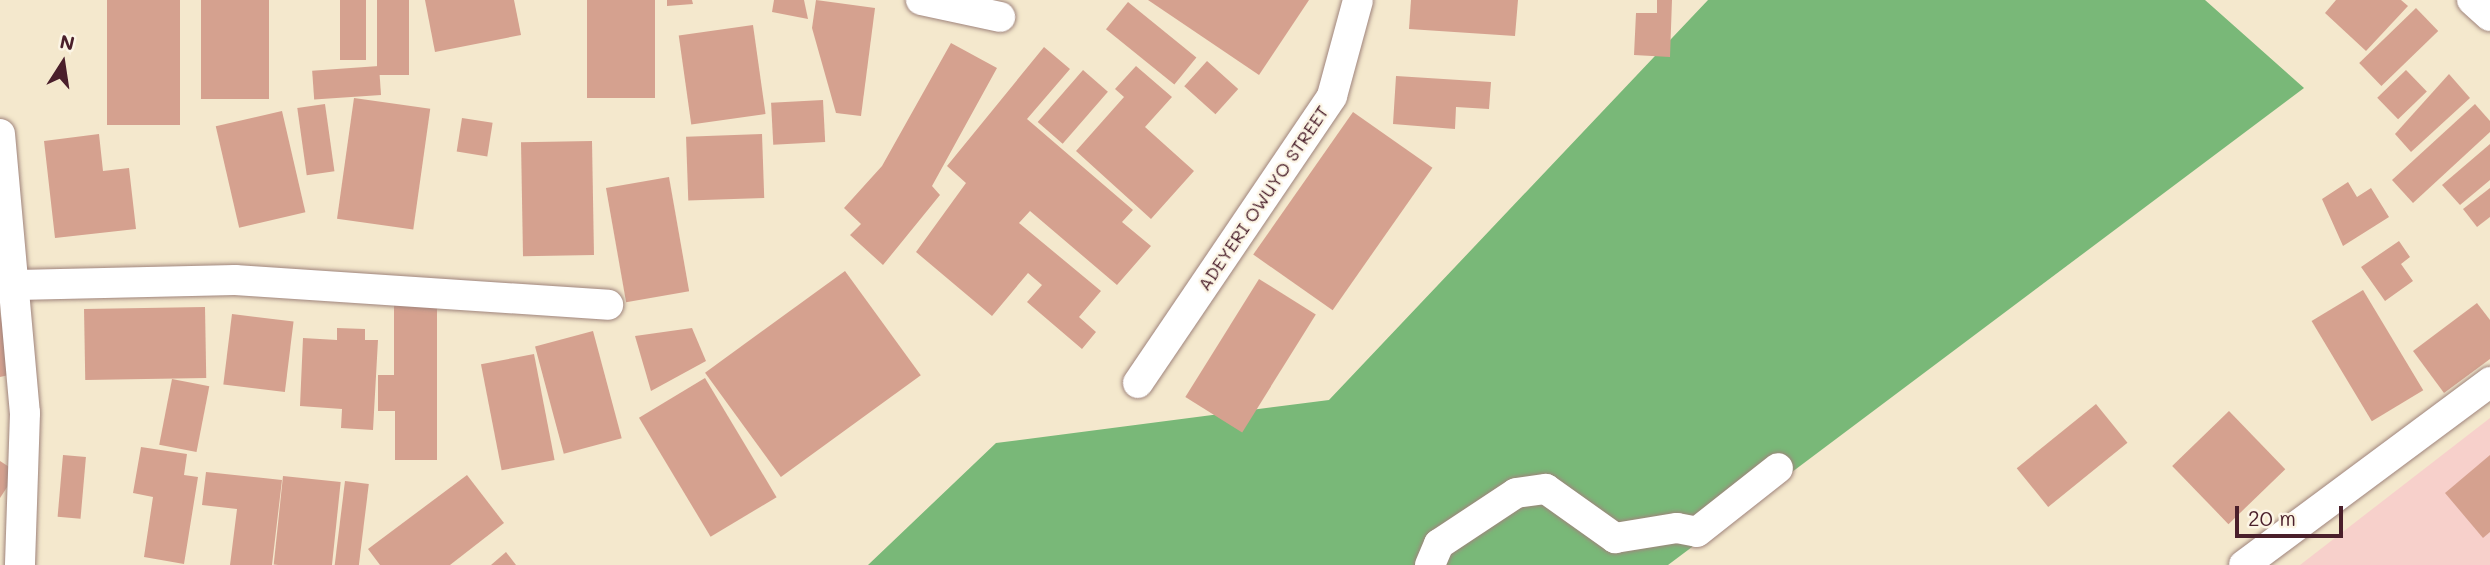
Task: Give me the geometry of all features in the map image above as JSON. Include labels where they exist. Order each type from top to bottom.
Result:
[{"type":"street","points":[[921,0],[1000,17]]},
{"type":"street","name":"ADEYERI OWUYO STREET","points":[[1138,383],[1332,96],[1358,0]]},
{"type":"street","points":[[2472,0],[2490,16]]},
{"type":"street","points":[[0,134],[17,285],[13,418],[20,565]]},
{"type":"street","points":[[17,285],[235,280],[608,305]]},
{"type":"street","points":[[2244,565],[2490,382]]},
{"type":"street","points":[[1430,565],[1439,544],[1516,493],[1546,489],[1615,537],[1677,528],[1697,532],[1778,468]]},
{"type":"shaded area","points":[[2490,418],[2490,565],[2300,565]]},
{"type":"green space","points":[[1708,0],[2205,0],[2304,88],[1668,565],[868,565],[996,443],[1329,400]]},
{"type":"building","points":[[107,0],[180,0],[180,125],[107,125]]},
{"type":"building","points":[[201,0],[269,0],[269,99],[201,99]]},
{"type":"building","points":[[340,0],[366,0],[366,60],[340,60]]},
{"type":"building","points":[[377,0],[409,0],[409,75],[377,75]]},
{"type":"building","points":[[425,0],[514,0],[521,35],[435,52]]},
{"type":"building","points":[[587,0],[655,0],[655,98],[587,98]]},
{"type":"building","points":[[667,0],[692,0],[693,4],[667,6]]},
{"type":"building","points":[[774,0],[804,0],[808,19],[772,12]]},
{"type":"building","points":[[816,0],[875,8],[861,116],[836,113],[812,28]]},
{"type":"building","points":[[1148,0],[1309,0],[1259,75]]},
{"type":"building","points":[[1411,0],[1518,0],[1515,36],[1409,29]]},
{"type":"building","points":[[1657,0],[1672,0],[1670,57],[1634,55],[1636,13],[1657,13]]},
{"type":"building","points":[[2336,0],[2401,0],[2408,6],[2366,51],[2325,13]]},
{"type":"building","points":[[1128,2],[1196,57],[1174,85],[1106,29]]},
{"type":"building","points":[[2416,8],[2438,31],[2381,86],[2359,63]]},
{"type":"building","points":[[753,25],[766,114],[691,125],[679,35]]},
{"type":"building","points":[[951,43],[997,68],[932,186],[940,195],[883,265],[850,235],[861,224],[844,208],[882,166]]},
{"type":"building","points":[[1044,47],[1070,69],[1027,119],[1133,210],[1122,222],[1151,246],[1117,285],[1030,211],[1019,223],[1101,291],[1079,317],[1096,332],[1082,349],[1027,302],[1042,285],[1028,273],[992,316],[916,252],[966,183],[947,166]]},
{"type":"building","points":[[1207,61],[1238,89],[1215,114],[1184,86]]},
{"type":"building","points":[[379,66],[381,95],[314,100],[312,71]]},
{"type":"building","points":[[1136,66],[1172,97],[1145,127],[1194,171],[1151,219],[1076,151],[1124,97],[1115,89]]},
{"type":"building","points":[[1083,70],[1108,92],[1063,144],[1038,122]]},
{"type":"building","points":[[2406,70],[2427,92],[2398,119],[2377,98]]},
{"type":"building","points":[[2449,74],[2470,98],[2411,152],[2395,134]]},
{"type":"building","points":[[1396,76],[1491,82],[1489,109],[1456,107],[1455,129],[1393,124]]},
{"type":"building","points":[[354,98],[430,109],[413,230],[337,219]]},
{"type":"building","points":[[823,100],[825,142],[773,145],[771,103]]},
{"type":"building","points":[[325,104],[334,171],[307,175],[297,108]]},
{"type":"building","points":[[2475,104],[2490,121],[2490,132],[2413,203],[2392,180]]},
{"type":"building","points":[[282,111],[305,212],[239,228],[216,126]]},
{"type":"building","points":[[1353,112],[1432,168],[1333,310],[1253,255]]},
{"type":"building","points":[[462,118],[493,123],[487,156],[457,152]]},
{"type":"building","points":[[99,134],[103,171],[129,168],[136,229],[55,238],[44,141]]},
{"type":"building","points":[[762,134],[764,198],[688,201],[686,137]]},
{"type":"building","points":[[592,141],[594,255],[523,256],[521,142]]},
{"type":"building","points":[[2490,144],[2490,180],[2460,205],[2442,185]]},
{"type":"building","points":[[669,177],[689,291],[626,302],[606,188]]},
{"type":"building","points":[[2348,182],[2357,197],[2371,188],[2389,217],[2343,246],[2322,199]]},
{"type":"building","points":[[2490,188],[2490,217],[2477,227],[2463,209]]},
{"type":"building","points":[[2399,241],[2410,257],[2401,264],[2413,281],[2385,301],[2361,267]]},
{"type":"building","points":[[845,271],[921,375],[781,477],[705,373]]},
{"type":"building","points":[[1259,279],[1316,315],[1242,432],[1185,397]]},
{"type":"building","points":[[2363,290],[2423,390],[2372,421],[2312,321]]},
{"type":"building","points":[[2477,303],[2490,320],[2490,359],[2444,393],[2413,351]]},
{"type":"building","points":[[394,304],[437,304],[437,460],[395,460],[395,411],[378,411],[378,375],[394,375]]},
{"type":"building","points":[[205,307],[206,378],[85,380],[84,309]]},
{"type":"building","points":[[0,314],[13,374],[0,377]]},
{"type":"building","points":[[232,314],[294,322],[285,392],[223,384]]},
{"type":"building","points":[[337,328],[365,329],[365,340],[378,340],[373,430],[341,428],[342,409],[300,406],[303,338],[337,340]]},
{"type":"building","points":[[692,328],[706,361],[651,391],[635,336]]},
{"type":"building","points":[[593,331],[622,438],[564,454],[535,347]]},
{"type":"building","points":[[534,354],[555,460],[502,470],[481,364]]},
{"type":"building","points":[[705,378],[777,497],[711,537],[639,418]]},
{"type":"building","points":[[172,379],[209,386],[197,452],[159,445]]},
{"type":"building","points":[[2096,404],[2127,443],[2048,507],[2017,468]]},
{"type":"building","points":[[2229,411],[2285,469],[2228,524],[2172,466]]},
{"type":"building","points":[[141,447],[187,454],[184,475],[198,477],[184,564],[144,557],[153,497],[133,493]]},
{"type":"building","points":[[63,455],[86,457],[81,519],[58,517]]},
{"type":"building","points":[[2490,455],[2490,532],[2483,538],[2445,493]]},
{"type":"building","points":[[0,461],[17,472],[0,498]]},
{"type":"building","points":[[206,472],[282,480],[272,565],[230,565],[237,509],[202,505]]},
{"type":"building","points":[[467,475],[504,523],[450,565],[380,565],[368,549]]},
{"type":"building","points":[[283,476],[341,482],[332,565],[274,565]]},
{"type":"building","points":[[345,481],[369,484],[359,565],[335,565]]},
{"type":"building","points":[[506,552],[516,565],[491,565]]}]
